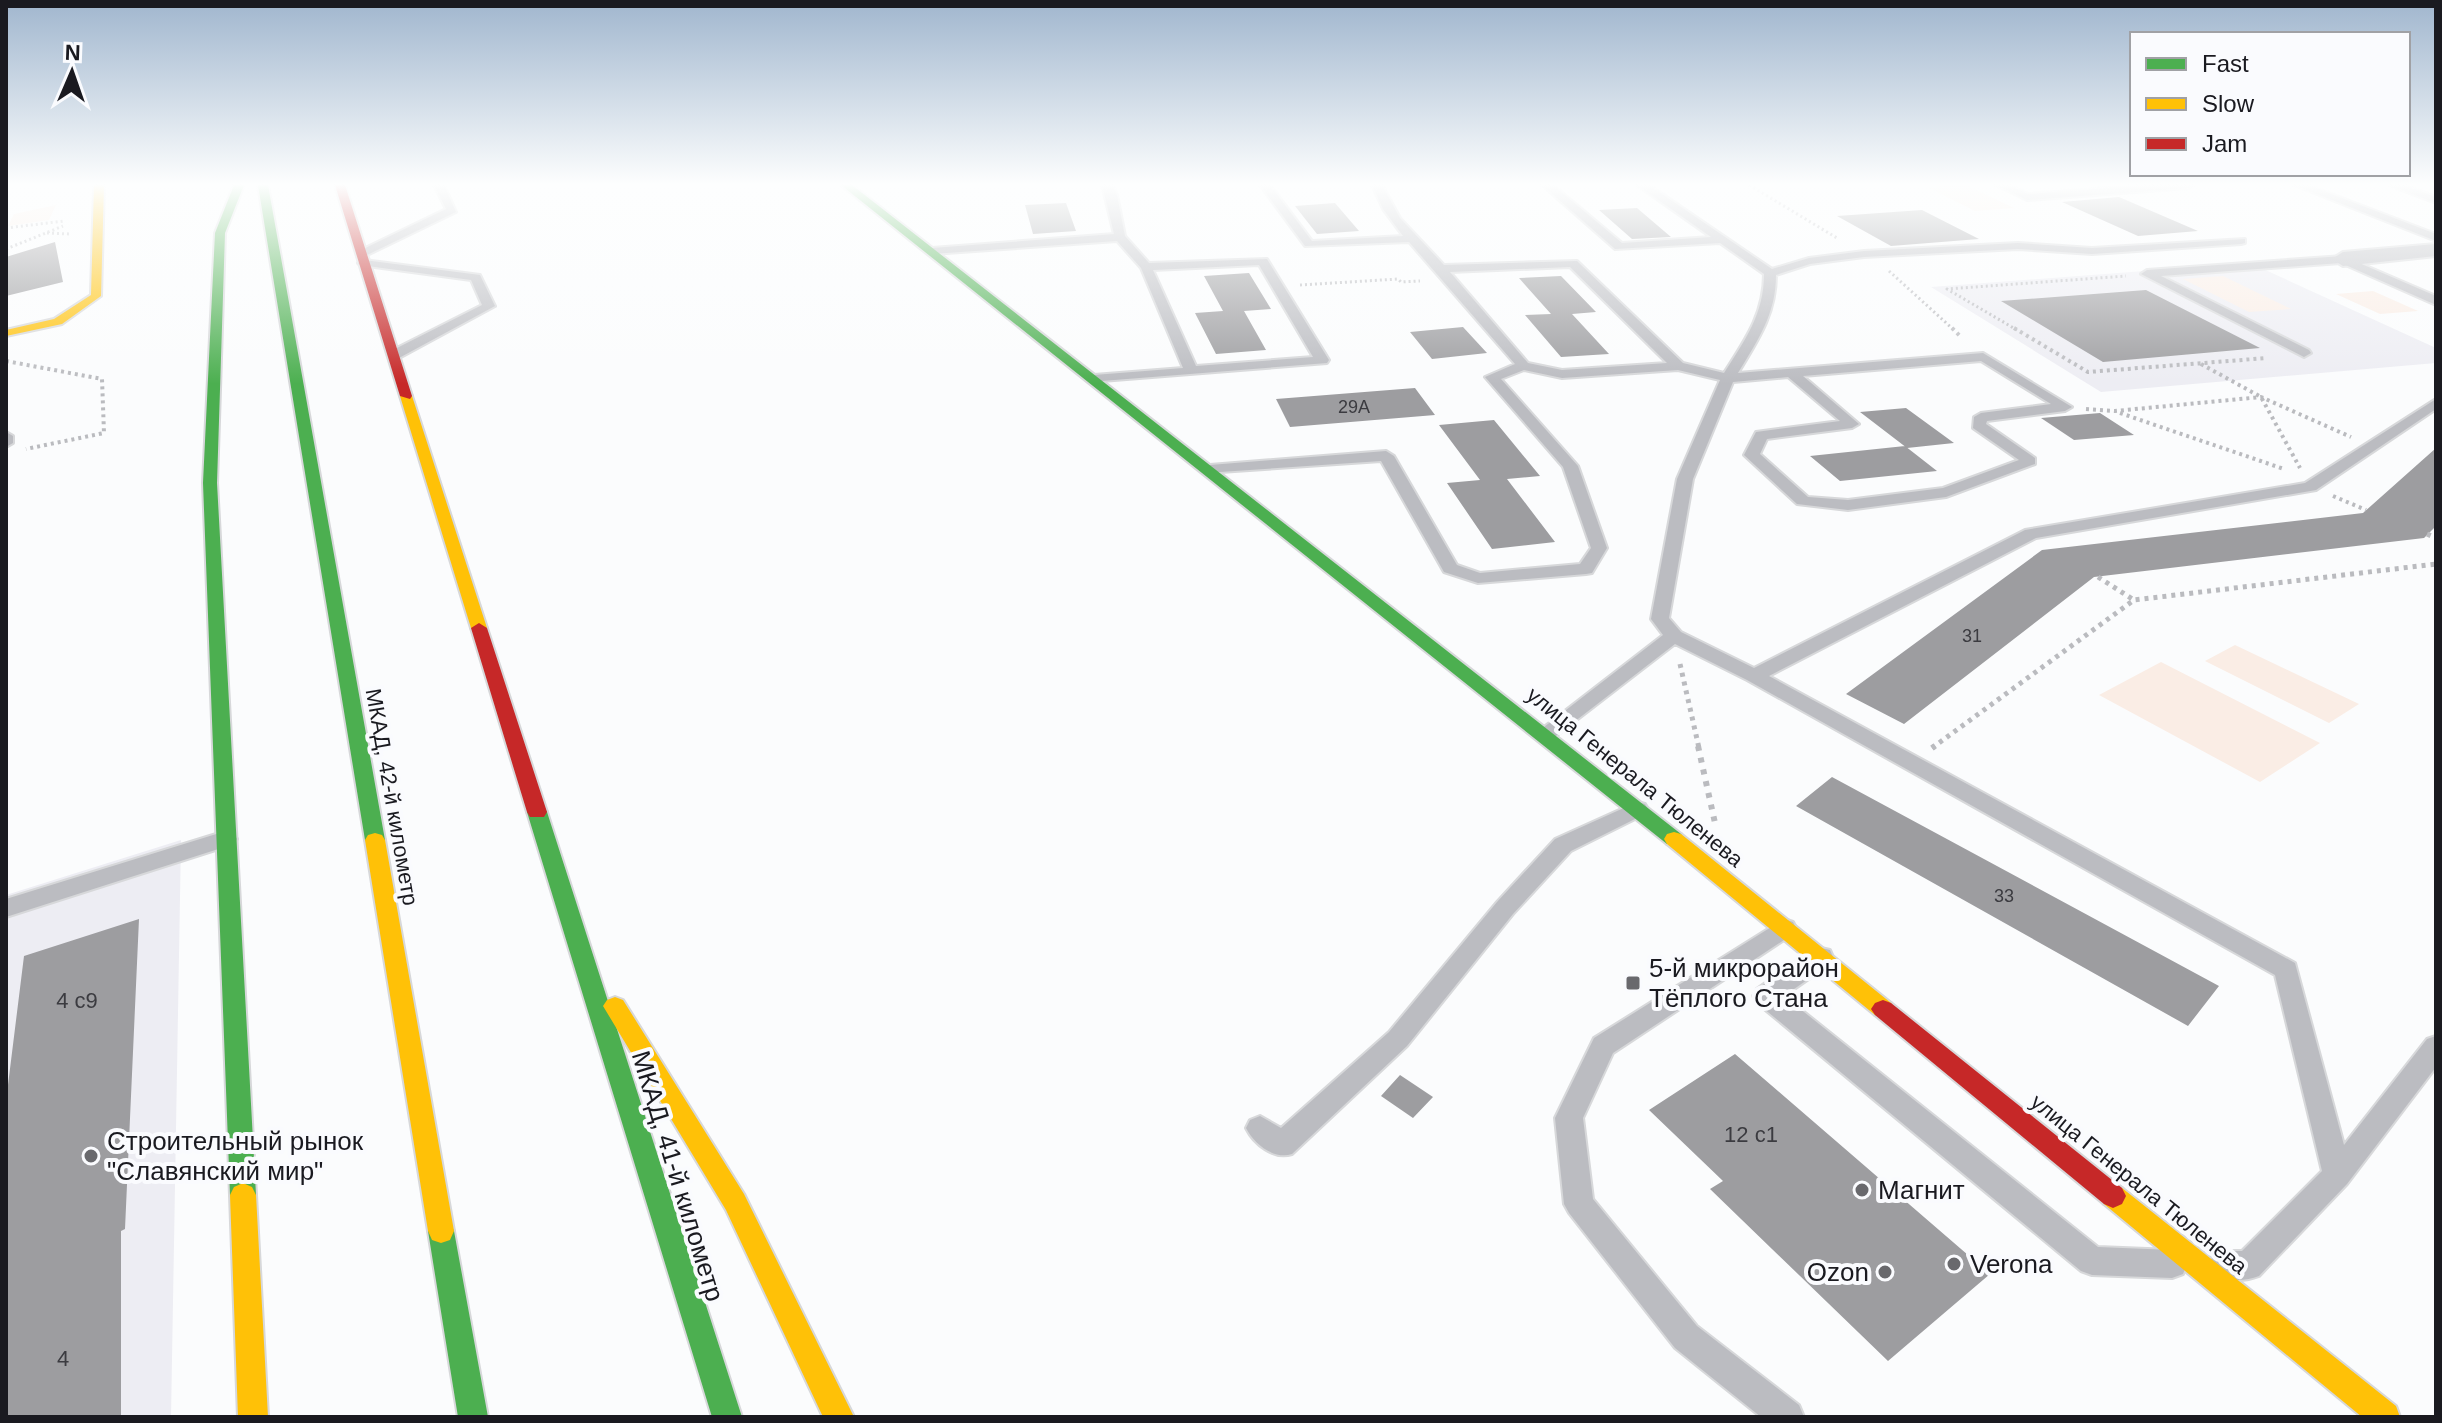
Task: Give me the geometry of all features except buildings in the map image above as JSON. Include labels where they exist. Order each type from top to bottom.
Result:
[{"type":"main road","points":[[6,333],[58,322],[96,296],[97,251]]},
{"type":"main road","points":[[219,251],[210,483],[253,1417]]},
{"type":"main road","name":"МКАД, 42-й километр","points":[[274,251],[473,1417]]},
{"type":"main road","points":[[360,251],[580,950],[735,1202],[839,1417]]},
{"type":"main road","name":"улица Генерала Тюленева","points":[[933,251],[1545,734],[2385,1417]]},
{"type":"main road","name":"МКАД, 41-й километр","points":[[580,950],[727,1417]]},
{"type":"street","points":[[2343,259],[2421,251]]},
{"type":"lane","points":[[362,258],[374,251]]},
{"type":"lane","points":[[1132,251],[1146,267],[1191,371]]},
{"type":"lane","points":[[1422,251],[1523,366]]},
{"type":"lane","points":[[1739,251],[1770,273]]},
{"type":"lane","points":[[1770,273],[1809,261],[1914,251]]},
{"type":"lane","points":[[2277,253],[2307,262]]},
{"type":"lane","points":[[362,258],[476,277],[489,306],[394,355]]},
{"type":"lane","points":[[2147,274],[2343,259],[2436,301]]},
{"type":"lane","points":[[1094,379],[1322,360],[1263,261],[1146,267]]},
{"type":"lane","points":[[1445,274],[1573,263],[1678,366]]},
{"type":"lane","points":[[1770,273],[1770,297],[1762,323],[1728,378],[1685,479],[1660,619],[1674,636],[1754,676],[2286,970],[2337,1175]]},
{"type":"lane","points":[[2147,274],[2304,353]]},
{"type":"lane","points":[[1210,470],[1386,456],[1450,568],[1478,578],[1586,569],[1599,548],[1570,466],[1492,377],[1523,366],[1562,374],[1678,366],[1728,378],[1983,357],[2065,407]]},
{"type":"lane","points":[[1791,373],[1852,424],[1761,435],[1752,455],[1803,501],[1848,505],[1946,492],[2030,461],[1978,425],[1981,417],[2065,407]]},
{"type":"lane","points":[[1754,676],[2031,534],[2310,487],[2436,403]]},
{"type":"lane","points":[[6,436],[13,446]]},
{"type":"lane","points":[[1545,734],[1674,636]]},
{"type":"lane","points":[[1260,1128],[1282,1145],[1398,1039],[1505,908],[1563,845],[1637,809]]},
{"type":"lane","points":[[6,908],[226,839]]},
{"type":"lane","points":[[1784,928],[1603,1046],[1569,1118],[1579,1204],[1686,1337],[1787,1417]]},
{"type":"lane","points":[[1821,957],[1766,996],[2092,1261],[2248,1266],[2337,1175],[2436,1047]]},
{"type":"path","points":[[1860,251],[1880,263],[1983,357]]},
{"type":"path","points":[[1279,286],[1445,274]]},
{"type":"path","points":[[2147,274],[1947,289],[2082,371],[2094,373],[2304,353]]},
{"type":"path","points":[[6,361],[102,379],[104,433],[13,446]]},
{"type":"path","points":[[2200,363],[2261,397],[2372,446]]},
{"type":"path","points":[[2115,411],[2304,476],[2261,397]]},
{"type":"path","points":[[2065,407],[2115,411],[2261,397]]},
{"type":"path","points":[[2427,534],[2436,538]]},
{"type":"path","points":[[1912,763],[2134,600],[2436,564]]},
{"type":"path","points":[[2098,577],[2134,600]]},
{"type":"path","points":[[1674,636],[1716,828]]},
{"type":"shaded area","points":[[2250,263],[2436,348],[2436,363],[2101,392],[1931,287]]},
{"type":"shaded area","points":[[2223,276],[2291,309],[2249,312],[2183,279]]},
{"type":"shaded area","points":[[2373,291],[2418,311],[2380,314],[2336,294]]},
{"type":"shaded area","points":[[2235,645],[2359,704],[2329,723],[2205,661]]},
{"type":"shaded area","points":[[2161,662],[2320,743],[2260,782],[2099,695]]},
{"type":"shaded area","name":"Строительный рынок \"Славянский мир\"","points":[[181,840],[171,1417],[6,1417],[6,895]]},
{"type":"traffic: fast","points":[[219,251],[210,483],[243,1195]]},
{"type":"traffic: fast","points":[[274,251],[375,840]]},
{"type":"traffic: fast","points":[[930,251],[1674,839]]},
{"type":"traffic: fast","points":[[537,812],[727,1417]]},
{"type":"traffic: fast","points":[[441,1231],[473,1417]]},
{"type":"traffic: slow","points":[[6,333],[58,322],[96,296],[97,251]]},
{"type":"traffic: slow","points":[[406,396],[479,628]]},
{"type":"traffic: slow","points":[[1674,839],[1883,1009]]},
{"type":"traffic: slow","points":[[375,840],[441,1231]]},
{"type":"traffic: slow","points":[[615,1006],[735,1202],[839,1417]]},
{"type":"traffic: slow","points":[[243,1195],[253,1417]]},
{"type":"traffic: slow","points":[[2113,1196],[2385,1417]]},
{"type":"traffic: jam","points":[[361,251],[406,396]]},
{"type":"traffic: jam","points":[[479,628],[537,812]]},
{"type":"traffic: jam","points":[[1883,1009],[2113,1196]]},
{"type":"place","name":"5-й микрорайон Тёплого Стана","points":[[1633,983]]},
{"type":"place","name":"Строительный рынок \"Славянский мир\"","points":[[91,1156]]},
{"type":"place","name":"Магнит","points":[[1862,1190]]},
{"type":"place","name":"Verona","points":[[1954,1264]]},
{"type":"place","name":"Ozon","points":[[1885,1272]]}]
